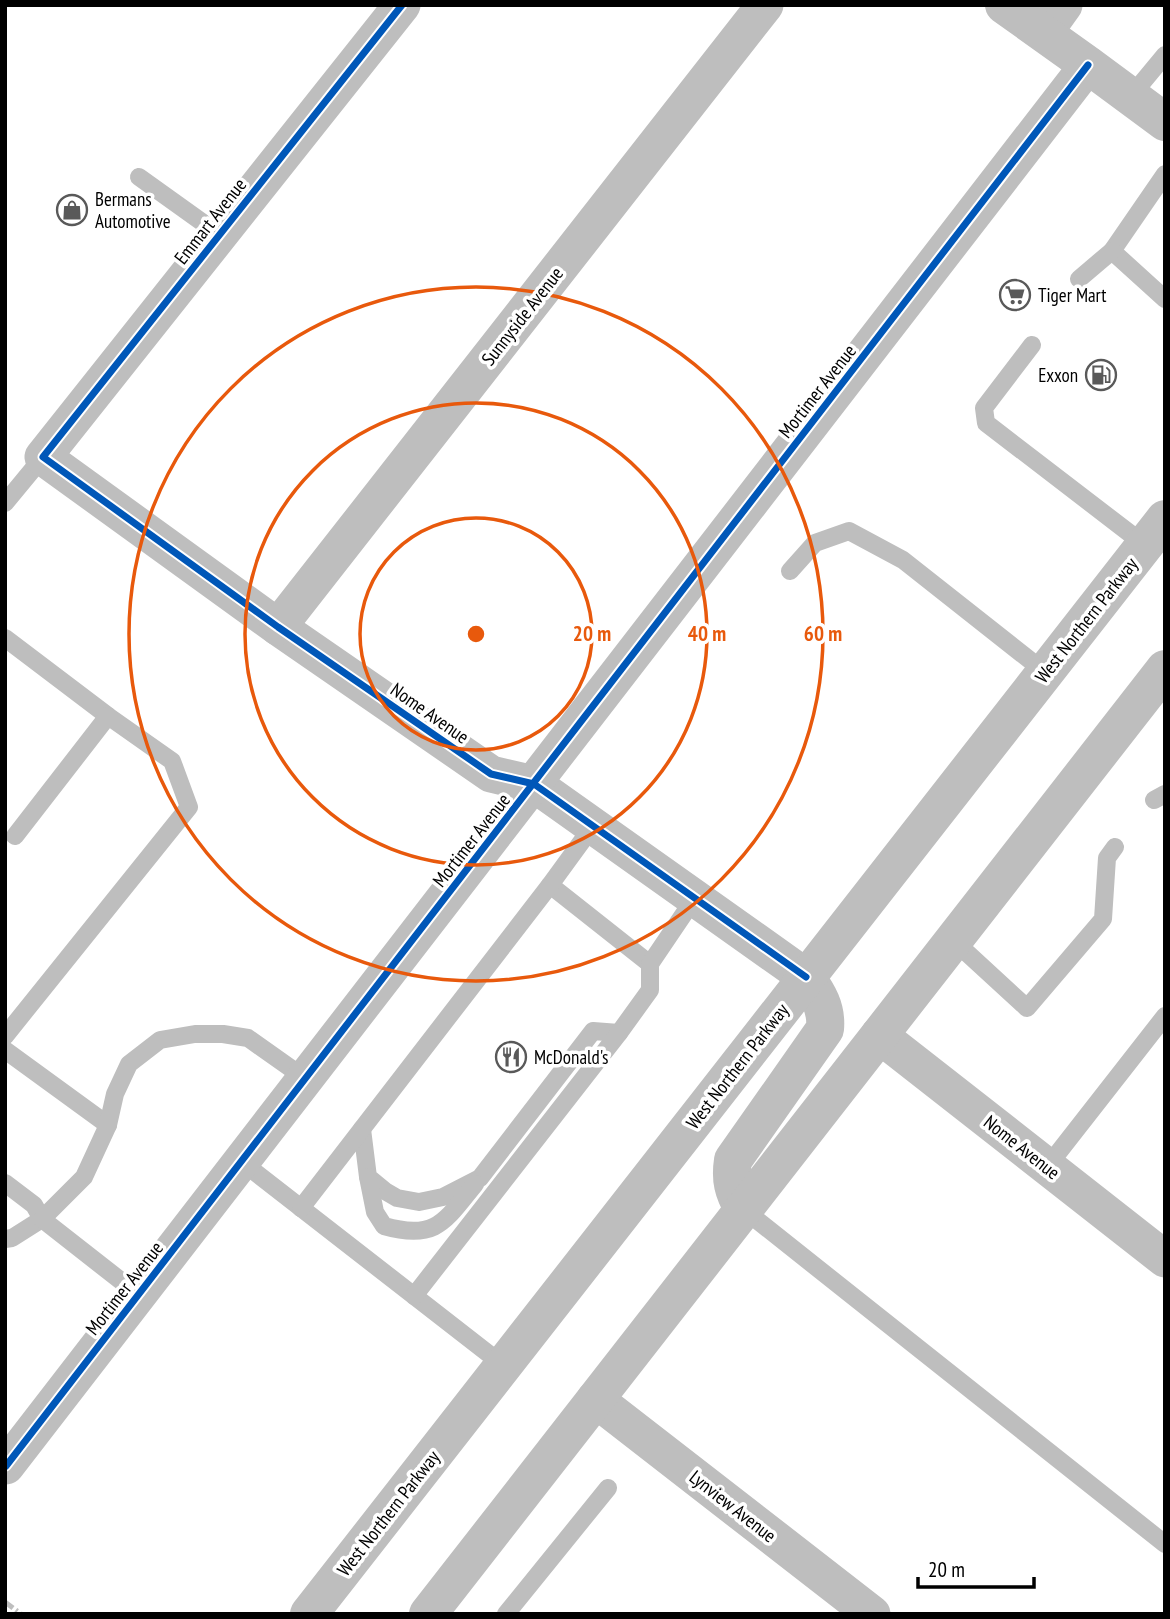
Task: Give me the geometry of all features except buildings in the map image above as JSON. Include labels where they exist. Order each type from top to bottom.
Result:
[{"type":"main road","points":[[1004,5],[1054,19],[1088,65],[1165,122]]},
{"type":"main road","name":"West Northern Parkway","points":[[309,1614],[1155,532]]},
{"type":"main road","points":[[428,1614],[1165,669]]},
{"type":"main road","points":[[743,1209],[734,1193],[731,1174],[733,1160],[825,1029],[826,1018],[822,1002],[806,977]]},
{"type":"street","name":"Emmart Avenue","points":[[43,457],[401,5]]},
{"type":"street","name":"Sunnyside Avenue","points":[[278,627],[765,5]]},
{"type":"street","name":"Mortimer Avenue","points":[[6,1467],[1088,65]]},
{"type":"street","name":"Nome Avenue","points":[[43,457],[278,627],[491,774],[534,784],[806,977]]},
{"type":"street","name":"Nome Avenue","points":[[879,1035],[1165,1259]]},
{"type":"street","name":"Lynview Avenue","points":[[595,1399],[872,1614]]},
{"type":"lane","points":[[1131,96],[1165,55]]},
{"type":"lane","points":[[1079,279],[1112,251],[1165,174]]},
{"type":"lane","points":[[139,177],[219,235]]},
{"type":"lane","points":[[1112,251],[1165,299]]},
{"type":"lane","points":[[1032,345],[984,408],[986,424],[1155,532]]},
{"type":"lane","points":[[5,503],[43,457]]},
{"type":"lane","points":[[790,571],[816,543],[849,531],[903,560],[1045,673]]},
{"type":"lane","points":[[5,638],[172,761],[189,807],[5,1036]]},
{"type":"lane","points":[[8,839],[108,716]]},
{"type":"lane","points":[[301,1208],[593,826]]},
{"type":"lane","points":[[953,940],[1027,1009],[1103,919],[1107,858],[1115,847]]},
{"type":"lane","points":[[550,885],[650,964]]},
{"type":"lane","points":[[414,1296],[650,990],[650,964],[694,899]]},
{"type":"lane","points":[[1047,1167],[1165,1016]]},
{"type":"lane","points":[[362,1129],[375,1212],[384,1226],[402,1231],[427,1231],[442,1223],[456,1208],[593,1031],[619,1033]]},
{"type":"lane","points":[[5,1239],[12,1238],[42,1219],[85,1177],[108,1125],[115,1094],[129,1064],[160,1041],[195,1034],[223,1034],[248,1038],[306,1079]]},
{"type":"lane","points":[[5,1050],[108,1125]]},
{"type":"lane","points":[[242,1162],[503,1365]]},
{"type":"lane","points":[[368,1177],[397,1198],[419,1202],[443,1197],[480,1178]]},
{"type":"lane","points":[[5,1183],[34,1205],[42,1219],[139,1295]]},
{"type":"lane","points":[[743,1209],[1165,1544]]},
{"type":"lane","points":[[506,1614],[608,1488]]},
{"type":"railway","points":[[5,1602],[21,1614]]},
{"type":"cycle path","points":[[402,5],[43,457],[278,627],[491,774],[534,784],[806,977]]},
{"type":"cycle path","points":[[6,1466],[1088,65]]},
{"type":"place","name":"Bermans Automotive","points":[[72,210]]},
{"type":"place","name":"Tiger Mart","points":[[1015,295]]},
{"type":"place","name":"Exxon","points":[[1101,375]]},
{"type":"place","name":"McDonald's","points":[[511,1057]]}]
